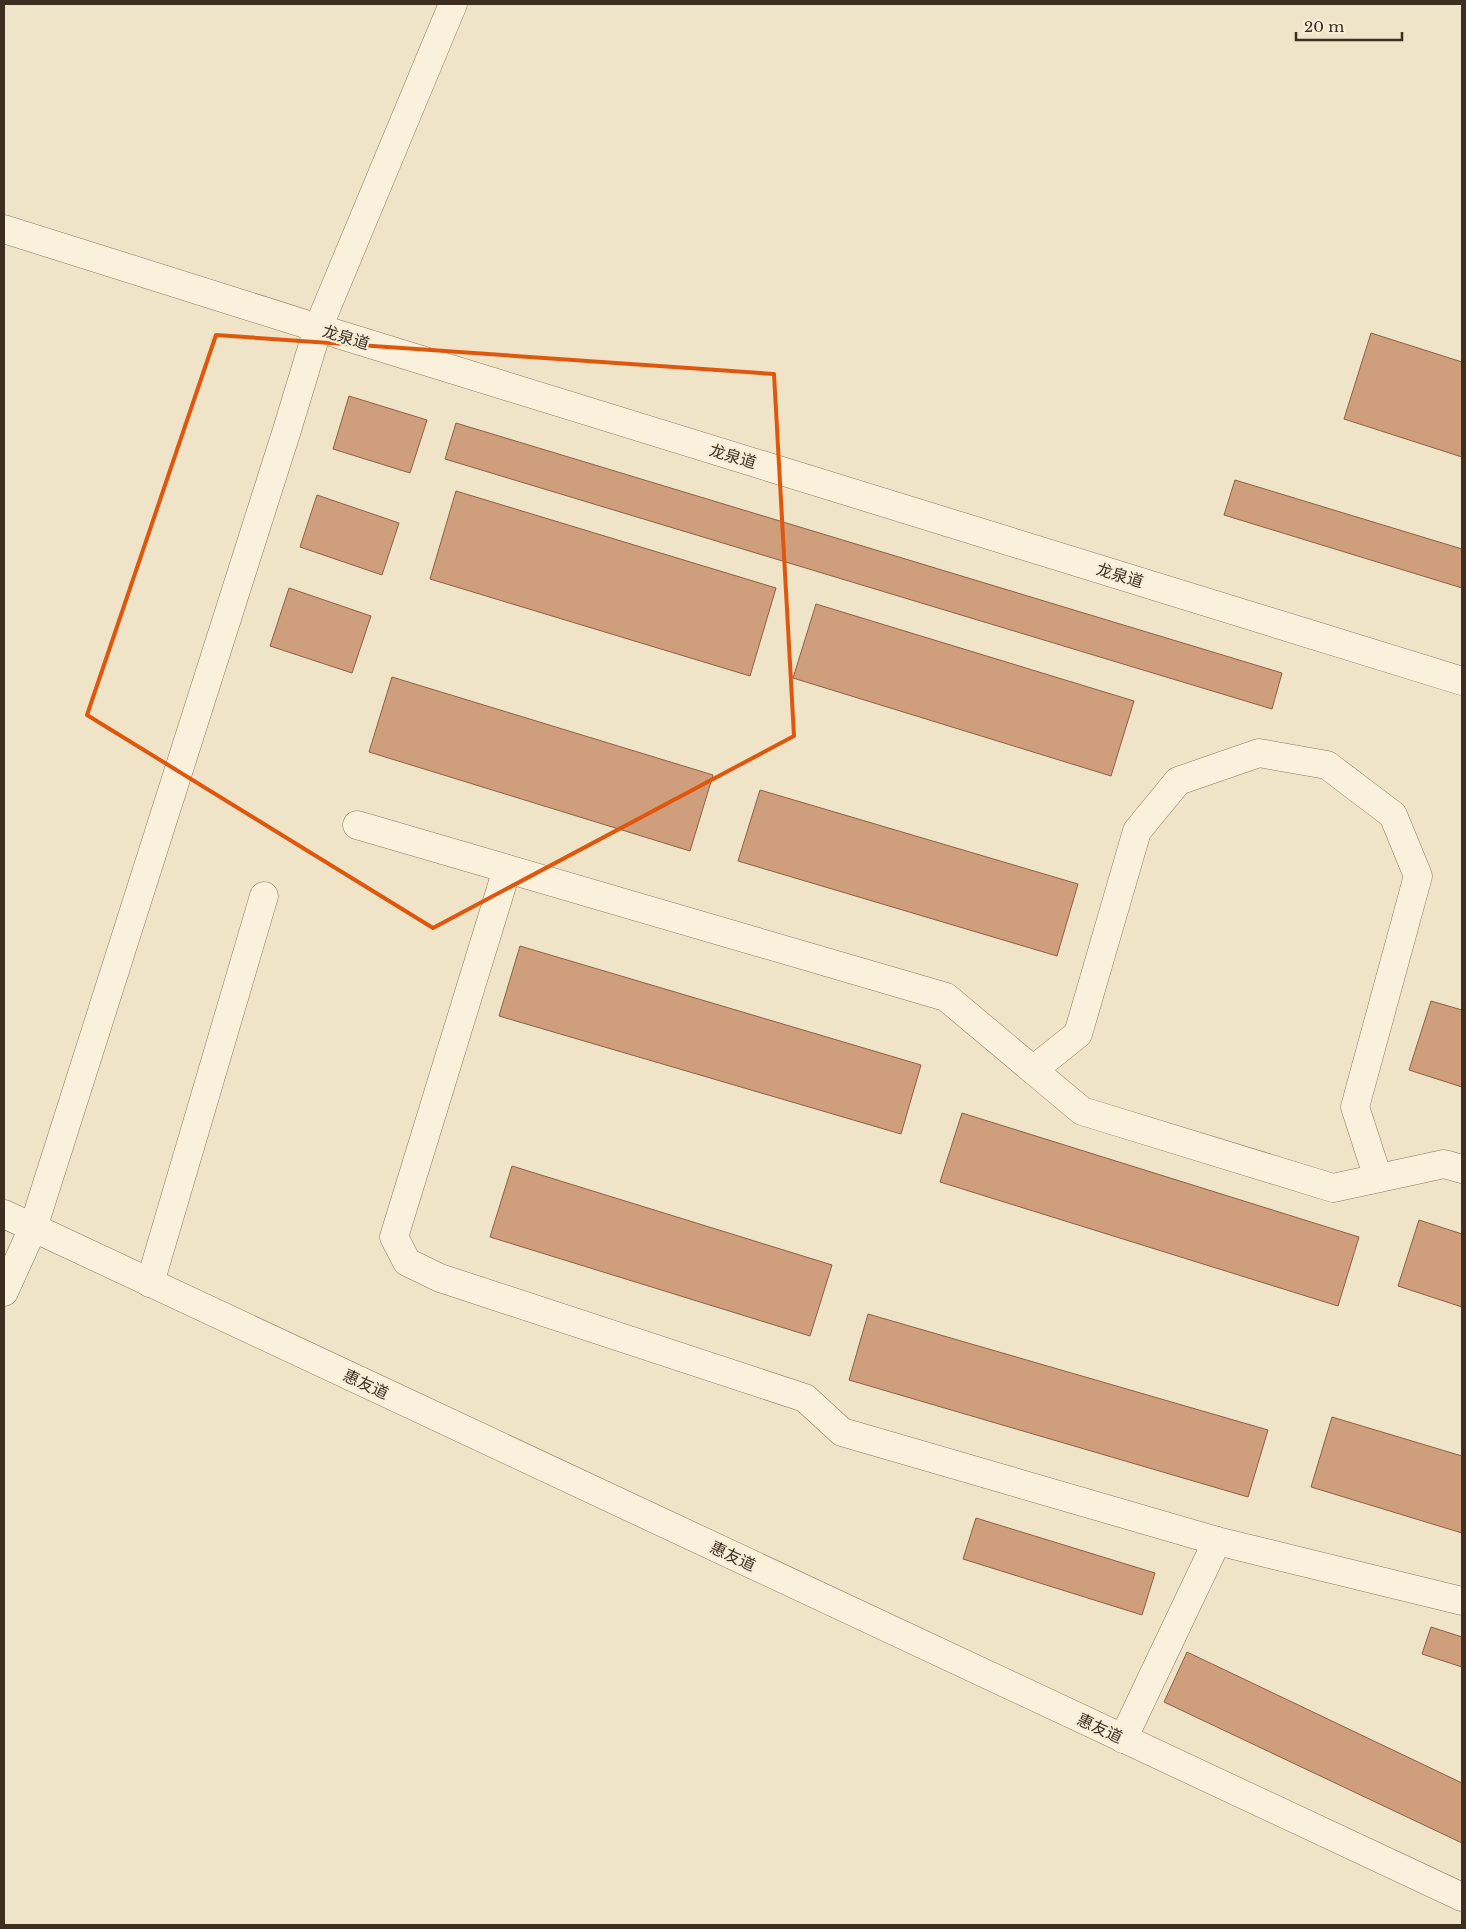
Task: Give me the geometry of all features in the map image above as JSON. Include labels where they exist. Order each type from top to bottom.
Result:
[{"type":"street","points":[[4,1292],[33,1228],[318,328],[453,4]]},
{"type":"street","name":"龙泉道","points":[[4,229],[318,328],[1462,681]]},
{"type":"street","points":[[1033,1070],[1078,1034],[1137,830],[1178,781],[1259,753],[1327,765],[1393,815],[1418,876],[1355,1107],[1378,1178]]},
{"type":"street","points":[[357,825],[946,997],[1082,1111],[1333,1188],[1444,1164],[1462,1169]]},
{"type":"street","points":[[507,869],[394,1237],[407,1262],[440,1278],[805,1398],[842,1432],[1217,1541],[1462,1601]]},
{"type":"street","points":[[150,1283],[264,896]]},
{"type":"street","name":"惠友道","points":[[4,1214],[1462,1897]]},
{"type":"street","points":[[1123,1739],[1217,1541]]},
{"type":"highlighted area","points":[[216,335],[774,374],[794,736],[433,928],[87,715]]},
{"type":"building","points":[[1371,333],[1462,362],[1462,457],[1344,419]]},
{"type":"building","points":[[349,396],[427,420],[410,473],[333,449]]},
{"type":"building","points":[[456,423],[1282,673],[1272,709],[445,459]]},
{"type":"building","points":[[1235,480],[1462,549],[1462,588],[1224,515]]},
{"type":"building","points":[[456,491],[776,588],[750,676],[430,579]]},
{"type":"building","points":[[317,495],[399,523],[382,575],[300,547]]},
{"type":"building","points":[[289,588],[371,616],[352,673],[270,646]]},
{"type":"building","points":[[816,604],[1134,701],[1111,776],[793,678]]},
{"type":"building","points":[[392,677],[713,775],[690,851],[369,752]]},
{"type":"building","points":[[760,790],[1078,884],[1057,956],[738,861]]},
{"type":"building","points":[[520,946],[921,1065],[901,1134],[499,1016]]},
{"type":"building","points":[[1431,1001],[1462,1010],[1462,1087],[1409,1070]]},
{"type":"building","points":[[962,1113],[1359,1237],[1338,1306],[940,1182]]},
{"type":"building","points":[[512,1166],[832,1265],[810,1336],[490,1237]]},
{"type":"building","points":[[1419,1220],[1462,1234],[1462,1307],[1398,1286]]},
{"type":"building","points":[[868,1314],[1268,1430],[1248,1497],[849,1380]]},
{"type":"building","points":[[1332,1417],[1462,1456],[1462,1533],[1311,1487]]},
{"type":"building","points":[[976,1518],[1155,1573],[1142,1615],[963,1559]]},
{"type":"building","points":[[1431,1627],[1462,1637],[1462,1667],[1422,1654]]},
{"type":"building","points":[[1187,1652],[1462,1783],[1462,1843],[1164,1702]]}]
